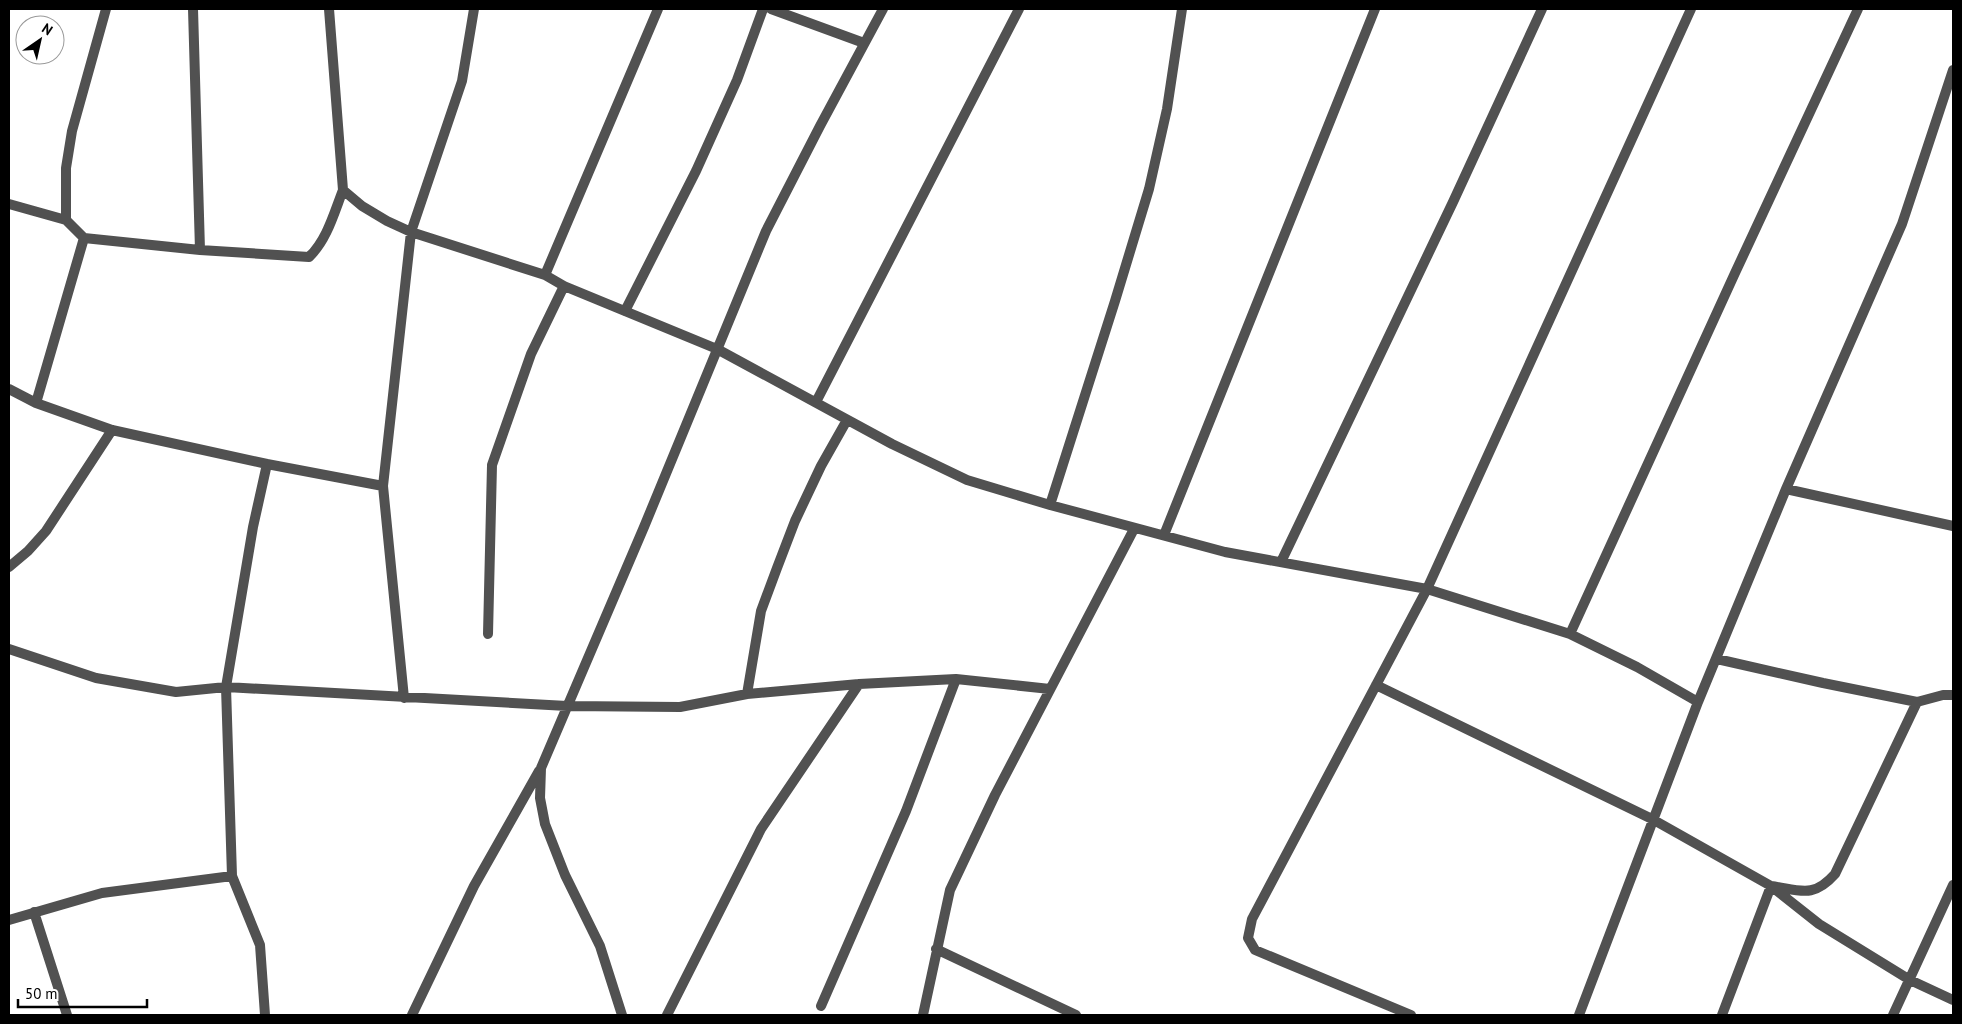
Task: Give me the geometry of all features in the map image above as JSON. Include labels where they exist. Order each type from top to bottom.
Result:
[{"type":"street","points":[[66,220],[66,168],[72,131],[106,9]]},
{"type":"street","points":[[193,9],[200,250]]},
{"type":"street","points":[[9,204],[66,220],[84,238],[200,250],[309,257],[318,249],[344,190],[329,9]]},
{"type":"street","points":[[404,698],[383,486],[410,232],[462,81],[474,9]]},
{"type":"street","points":[[545,274],[658,9]]},
{"type":"street","points":[[625,311],[704,154],[738,80],[763,9]]},
{"type":"street","points":[[771,9],[864,43]]},
{"type":"street","points":[[412,1015],[474,886],[541,768],[766,231],[883,9]]},
{"type":"street","points":[[816,402],[1019,9]]},
{"type":"street","points":[[1050,505],[1116,301],[1149,189],[1168,110],[1182,9]]},
{"type":"street","points":[[1164,535],[1375,9]]},
{"type":"street","points":[[1281,562],[1453,202],[1542,9]]},
{"type":"street","points":[[1411,1015],[1255,950],[1248,938],[1252,919],[1427,589],[1691,9]]},
{"type":"street","points":[[1570,634],[1858,9]]},
{"type":"street","points":[[1578,1015],[1698,702],[1786,489],[1902,224],[1953,70]]},
{"type":"street","points":[[344,190],[362,206],[410,232],[545,274],[564,286],[717,349],[892,444],[966,480],[1134,529],[1164,535],[1225,552],[1427,589],[1570,634],[1637,667],[1698,702]]},
{"type":"street","points":[[36,403],[84,238]]},
{"type":"street","points":[[488,634],[492,465],[531,354],[564,286]]},
{"type":"street","points":[[9,389],[36,403],[112,430],[267,464],[383,486]]},
{"type":"street","points":[[747,694],[761,611],[795,521],[821,466],[847,420]]},
{"type":"street","points":[[9,566],[28,551],[46,531],[112,430]]},
{"type":"street","points":[[265,1015],[260,945],[251,918],[232,876],[226,687],[253,527],[267,464]]},
{"type":"street","points":[[1786,489],[1953,526]]},
{"type":"street","points":[[923,1015],[950,890],[994,795],[1134,529]]},
{"type":"street","points":[[9,649],[105,680],[176,692],[226,687],[567,706],[680,707],[747,694],[859,684],[956,679],[1050,689]]},
{"type":"street","points":[[1717,659],[1918,702],[1953,695]]},
{"type":"street","points":[[821,1006],[906,811],[956,679]]},
{"type":"street","points":[[667,1015],[761,829],[859,684]]},
{"type":"street","points":[[1376,685],[1652,819],[1771,886],[1819,924],[1910,980],[1953,1000]]},
{"type":"street","points":[[1771,886],[1810,892],[1824,886],[1835,874],[1918,702]]},
{"type":"street","points":[[541,768],[540,798],[545,824],[565,875],[600,946],[622,1015]]},
{"type":"street","points":[[9,920],[102,893],[232,876]]},
{"type":"street","points":[[1893,1015],[1953,885]]},
{"type":"street","points":[[1722,1015],[1771,886]]},
{"type":"street","points":[[34,912],[67,1015]]},
{"type":"street","points":[[936,949],[1076,1015]]}]
